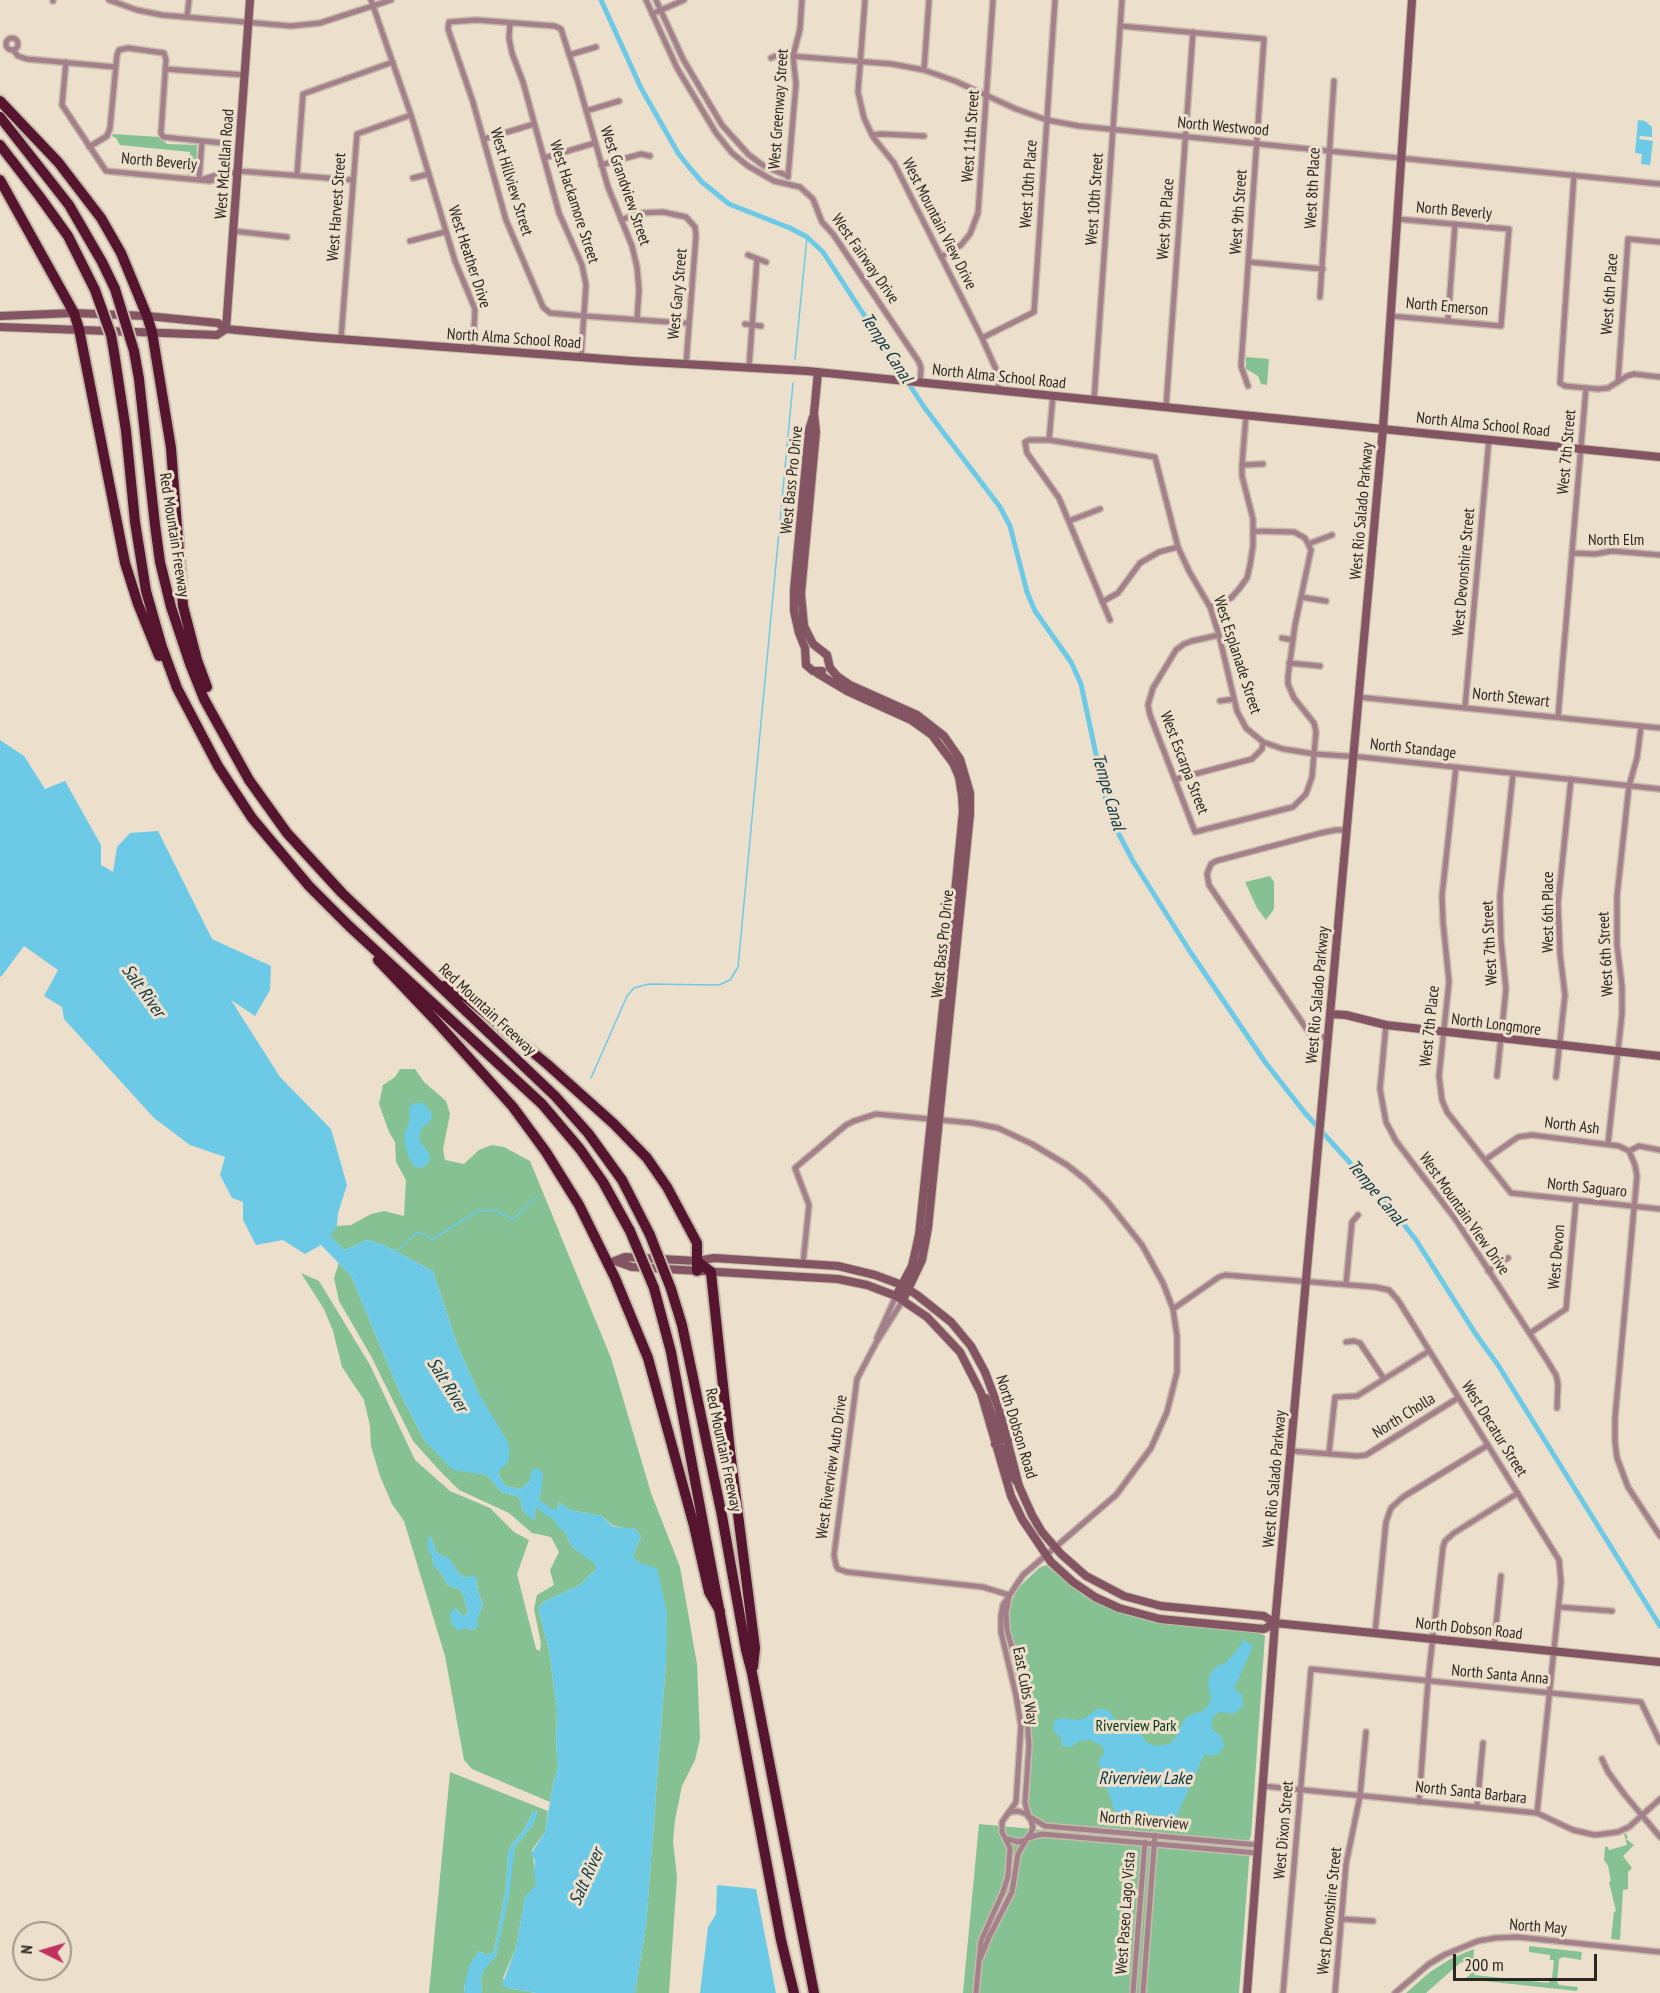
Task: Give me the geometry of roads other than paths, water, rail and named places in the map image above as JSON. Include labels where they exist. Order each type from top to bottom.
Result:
[{"type":"highway","points":[[0,101],[58,162],[101,218],[121,253],[147,316],[152,332],[171,448],[183,629]]},
{"type":"highway","name":"Red Mountain Freeway","points":[[0,117],[69,205],[115,289],[134,351],[139,379],[159,553],[183,629],[210,697],[249,780],[268,808],[310,860],[342,893],[555,1095],[588,1133],[622,1180],[650,1234],[682,1325],[722,1516],[746,1650],[814,1993]]},
{"type":"highway","name":"Red Mountain Freeway","points":[[0,145],[68,236],[95,290],[111,334],[124,413],[135,522],[150,621],[185,705],[214,759],[252,818],[309,886],[349,926],[542,1104],[580,1149],[603,1182],[630,1231],[654,1288],[671,1352],[794,1993]]},
{"type":"highway","points":[[0,180],[74,313],[118,532],[131,585],[150,621]]},
{"type":"highway","points":[[349,926],[387,971],[436,1021],[513,1107],[564,1179],[611,1262],[650,1364],[694,1526],[709,1592],[720,1611]]},
{"type":"highway","points":[[430,976],[466,997],[483,1011],[586,1098],[637,1147],[654,1166],[697,1243],[697,1266],[711,1272],[730,1451],[755,1648],[752,1673]]},
{"type":"highway","points":[[782,1940],[787,1993]]},
{"type":"main road","name":"West McLellan Road","points":[[226,329],[250,0]]},
{"type":"main road","name":"West Rio Salado Parkway","points":[[1247,1993],[1275,1623],[1383,428],[1412,0]]},
{"type":"main road","name":"North Alma School Road","points":[[0,316],[74,313],[147,316],[218,324],[226,329],[341,339],[580,358],[818,372],[1660,458]]},
{"type":"main road","name":"North Alma School Road","points":[[0,327],[217,335],[226,329]]},
{"type":"main road","name":"West Bass Pro Drive","points":[[818,372],[814,413],[809,430],[793,600],[795,621],[808,668],[840,687],[917,724],[941,745],[959,777],[963,811],[936,1119]]},
{"type":"main road","name":"West Bass Pro Drive","points":[[814,413],[816,432],[801,606],[807,632],[817,649],[825,652],[831,670],[840,679],[913,713],[936,728],[960,759],[969,785],[970,814],[936,1119],[918,1241],[902,1293]]},
{"type":"main road","points":[[806,656],[811,650],[817,649]]},
{"type":"main road","points":[[817,673],[829,664]]},
{"type":"main road","name":"North Longmore","points":[[1330,1014],[1346,1015],[1386,1025],[1660,1056]]},
{"type":"main road","name":"North Dobson Road","points":[[611,1262],[625,1257],[697,1266],[714,1258],[803,1263],[861,1270],[944,1315],[971,1346],[985,1372],[1008,1441],[1019,1486],[1032,1515],[1055,1548],[1086,1576],[1124,1596],[1161,1606],[1264,1616],[1275,1623],[1660,1662]]},
{"type":"main road","name":"North Dobson Road","points":[[711,1272],[838,1279],[902,1293],[952,1342],[967,1363],[981,1393],[1011,1496],[1022,1519],[1047,1556],[1073,1582],[1095,1597],[1119,1608],[1160,1618],[1264,1629],[1275,1623]]},
{"type":"main road","points":[[981,1393],[988,1400],[1001,1438],[1008,1441]]},
{"type":"main road","points":[[995,1444],[1003,1449],[1011,1475],[1019,1486]]},
{"type":"street","points":[[109,0],[117,7],[162,15],[248,23],[306,25],[334,19],[373,3],[391,0]]},
{"type":"street","points":[[188,17],[189,0]]},
{"type":"street","name":"West Fairway Drive","points":[[646,0],[677,68],[721,140],[740,159],[758,172],[779,183],[800,187],[813,199],[822,222],[833,234],[919,362],[921,382]]},
{"type":"street","points":[[656,0],[690,72],[727,132],[757,161],[788,176]]},
{"type":"street","points":[[652,14],[684,0]]},
{"type":"street","name":"West Greenway Street","points":[[788,183],[796,84],[793,56],[800,29],[802,0]]},
{"type":"street","name":"West Mountain View Drive","points":[[865,0],[858,92],[860,106],[872,135],[894,164],[982,338],[999,376],[998,390]]},
{"type":"street","points":[[924,70],[929,0]]},
{"type":"street","name":"West 11th Street","points":[[941,257],[961,245],[970,234],[978,213],[993,0]]},
{"type":"street","name":"West 10th Place","points":[[982,338],[1034,312],[1055,0]]},
{"type":"street","name":"West 10th Street","points":[[1094,400],[1122,0]]},
{"type":"street","name":"West Heather Drive","points":[[373,3],[411,115],[445,232],[475,309],[473,349]]},
{"type":"street","name":"West Hillview Street","points":[[510,23],[476,20],[449,22],[448,29],[484,139],[513,240],[543,307],[550,313],[584,316]]},
{"type":"street","name":"West Grandview Street","points":[[510,23],[555,26],[561,29],[601,165],[632,246],[639,290],[637,320]]},
{"type":"street","name":"West Hackamore Street","points":[[510,23],[509,38],[512,53],[560,213],[582,265],[586,285],[580,358]]},
{"type":"street","points":[[1121,26],[1193,32]]},
{"type":"street","name":"West 9th Street","points":[[1193,32],[1264,39],[1241,366],[1248,386]]},
{"type":"street","name":"West 9th Place","points":[[1166,407],[1193,32]]},
{"type":"street","points":[[569,55],[596,47]]},
{"type":"street","points":[[66,62],[62,105],[89,147],[107,136],[110,128],[115,67],[119,51],[128,48],[164,53],[161,133],[163,137],[222,143]]},
{"type":"street","points":[[13,50],[21,58],[115,67]]},
{"type":"street","name":"North Westwood","points":[[771,58],[778,55],[793,56],[892,64],[924,70],[1047,120],[1113,131],[1660,183]]},
{"type":"street","points":[[297,175],[303,94],[393,62]]},
{"type":"street","points":[[165,69],[244,75]]},
{"type":"street","name":"West 8th Place","points":[[1320,297],[1334,81]]},
{"type":"street","points":[[586,111],[619,101]]},
{"type":"street","name":"West Harvest Street","points":[[341,339],[357,134],[411,115]]},
{"type":"street","points":[[484,139],[534,124]]},
{"type":"street","points":[[872,135],[924,136]]},
{"type":"street","points":[[202,141],[202,180]]},
{"type":"street","points":[[544,158],[595,143]]},
{"type":"street","name":"North Beverly","points":[[89,147],[105,171],[202,180],[238,171],[353,180]]},
{"type":"street","points":[[601,165],[641,154],[650,156]]},
{"type":"street","points":[[413,178],[429,174]]},
{"type":"street","name":"West 7th Street","points":[[1558,717],[1586,388],[1565,386],[1560,383],[1574,175]]},
{"type":"street","name":"West Gary Street","points":[[621,220],[639,213],[663,212],[686,217],[695,227],[686,364]]},
{"type":"street","name":"North Beverly","points":[[1397,219],[1509,229],[1501,326]]},
{"type":"street","points":[[1448,320],[1455,224]]},
{"type":"street","points":[[234,231],[287,237]]},
{"type":"street","points":[[410,241],[445,232]]},
{"type":"street","name":"West 6th Place","points":[[1618,382],[1628,239],[1660,242]]},
{"type":"street","points":[[748,255],[766,262]]},
{"type":"street","points":[[749,367],[758,259]]},
{"type":"street","points":[[1249,262],[1323,269]]},
{"type":"street","points":[[584,316],[688,323]]},
{"type":"street","name":"North Emerson","points":[[1391,316],[1501,326]]},
{"type":"street","points":[[745,324],[761,326]]},
{"type":"street","points":[[1586,388],[1608,388],[1634,374],[1660,377]]},
{"type":"street","points":[[1049,440],[1053,396]]},
{"type":"street","points":[[1210,607],[1231,598],[1247,578],[1254,531],[1242,465],[1246,415]]},
{"type":"street","name":"West Esplanade Street","points":[[1069,521],[1059,498],[1027,453],[1025,442],[1034,439],[1049,440],[1155,457],[1178,547],[1210,607],[1220,635],[1238,711],[1246,728],[1263,742]]},
{"type":"street","name":"West Devonshire Street","points":[[1465,707],[1489,439]]},
{"type":"street","points":[[1242,465],[1263,464]]},
{"type":"street","points":[[1100,509],[1069,521],[1082,558],[1110,620]]},
{"type":"street","points":[[1254,531],[1301,534],[1311,550],[1288,676],[1290,691],[1314,723],[1315,754]]},
{"type":"street","points":[[1308,544],[1332,535]]},
{"type":"street","points":[[1102,602],[1118,593],[1140,563],[1159,552],[1178,547]]},
{"type":"street","name":"North Elm","points":[[1572,553],[1595,554],[1612,551],[1660,555]]},
{"type":"street","points":[[1301,597],[1326,601]]},
{"type":"street","name":"West Escarpa Street","points":[[1220,635],[1192,641],[1176,651],[1150,696],[1150,715],[1196,832],[1293,807],[1300,802],[1310,786],[1315,754]]},
{"type":"street","points":[[1282,638],[1293,640]]},
{"type":"street","points":[[1289,663],[1320,666]]},
{"type":"street","name":"North Stewart","points":[[1358,697],[1660,728]]},
{"type":"street","points":[[1220,702],[1234,699]]},
{"type":"street","name":"West 6th Street","points":[[1608,1144],[1623,1002],[1617,945],[1617,896],[1629,786],[1637,758],[1641,727]]},
{"type":"street","points":[[1176,779],[1252,759],[1258,755],[1263,742]]},
{"type":"street","name":"North Standage","points":[[1263,742],[1283,749],[1315,754],[1354,756],[1660,789]]},
{"type":"street","name":"West 7th Place","points":[[1455,767],[1442,896],[1449,982],[1439,1076],[1442,1100],[1447,1112],[1511,1193]]},
{"type":"street","name":"West 7th Street","points":[[1497,1076],[1506,989],[1501,940],[1500,896],[1513,774]]},
{"type":"street","name":"West 6th Place","points":[[1556,1077],[1565,995],[1560,954],[1558,903],[1571,779]]},
{"type":"street","points":[[1328,1038],[1310,1034],[1209,885],[1207,874],[1211,864],[1216,861],[1321,833],[1346,830]]},
{"type":"street","name":"West Mountain View Drive","points":[[1386,1025],[1380,1089],[1386,1122],[1396,1141],[1456,1220],[1556,1376],[1557,1408]]},
{"type":"street","name":"East Cubs Way","points":[[803,1263],[809,1205],[795,1168],[854,1121],[876,1114],[936,1119],[998,1128],[1038,1147],[1077,1173],[1107,1201],[1142,1245],[1163,1283],[1173,1309],[1177,1336],[1177,1372],[1170,1405],[1142,1462],[1116,1494],[1023,1575],[1003,1605],[1000,1627],[1018,1706],[1021,1736],[1017,1802],[1005,1816],[1001,1827],[1010,1848],[1008,1876],[981,1941],[976,1993]]},
{"type":"street","name":"North Ash","points":[[1485,1160],[1512,1141],[1525,1135],[1608,1144],[1629,1151],[1639,1146],[1660,1149]]},
{"type":"street","points":[[1629,1151],[1637,1176],[1616,1408],[1615,1442],[1617,1458],[1628,1487],[1660,1536]]},
{"type":"street","name":"North Saguaro","points":[[1511,1193],[1660,1209]]},
{"type":"street","name":"West Devon","points":[[1530,1333],[1566,1309],[1576,1200]]},
{"type":"street","points":[[1346,1284],[1352,1222],[1358,1215]]},
{"type":"street","points":[[1488,1271],[1508,1258]]},
{"type":"street","name":"West Decatur Street","points":[[1173,1309],[1222,1276],[1346,1284],[1385,1288],[1392,1293],[1518,1493],[1558,1560],[1561,1570],[1555,1651],[1537,1813]]},
{"type":"street","name":"West Riverview Auto Drive","points":[[902,1293],[880,1329],[876,1343],[857,1379],[834,1555],[836,1565],[838,1569],[847,1572],[983,1587],[1009,1595]]},
{"type":"street","points":[[1346,1342],[1360,1343],[1384,1379]]},
{"type":"street","points":[[1329,1453],[1335,1397],[1357,1396],[1429,1350]]},
{"type":"street","name":"North Cholla","points":[[1291,1450],[1357,1456],[1373,1452],[1458,1398]]},
{"type":"street","points":[[1375,1633],[1386,1522],[1390,1508],[1403,1497],[1488,1445]]},
{"type":"street","points":[[1419,1802],[1428,1681],[1445,1541],[1518,1493]]},
{"type":"street","points":[[1494,1645],[1501,1576]]},
{"type":"street","name":"East Cubs Way","points":[[978,1967],[989,1936],[1012,1892],[1018,1853],[1033,1827],[1025,1803],[1029,1744],[1028,1715],[1007,1630],[1009,1595]]},
{"type":"street","points":[[1559,1607],[1612,1611]]},
{"type":"street","name":"North Santa Anna","points":[[1311,1669],[1641,1702],[1660,1743]]},
{"type":"street","name":"West Dixon Street","points":[[1283,1993],[1311,1669]]},
{"type":"street","name":"West Devonshire Street","points":[[1335,1993],[1347,1864],[1360,1796],[1366,1732]]},
{"type":"street","points":[[1477,1807],[1483,1743]]},
{"type":"street","points":[[1602,1759],[1612,1778],[1660,1837]]},
{"type":"street","name":"North Santa Barbara","points":[[1263,1786],[1537,1813],[1573,1830],[1594,1836],[1618,1832],[1629,1827],[1660,1799]]},
{"type":"street","points":[[1005,1816],[1018,1811],[1029,1817]]},
{"type":"street","name":"North Riverview","points":[[1029,1817],[1044,1825],[1145,1834],[1258,1849]]},
{"type":"street","points":[[1100,1839],[1101,1831]]},
{"type":"street","name":"North Riverview","points":[[1027,1839],[1042,1834],[1155,1844],[1258,1849]]},
{"type":"street","name":"West Paseo Lago Vista","points":[[1133,1993],[1145,1834]]},
{"type":"street","name":"West Paseo Lago Vista","points":[[1143,1993],[1155,1836]]},
{"type":"street","points":[[1006,1838],[1014,1842],[1027,1839]]},
{"type":"street","points":[[1342,1919],[1373,1921]]},
{"type":"street","points":[[1138,1928],[1148,1928]]},
{"type":"street","name":"North May","points":[[1395,1993],[1444,1954],[1478,1941],[1495,1938],[1518,1937],[1660,1952]]},
{"type":"water","points":[[1638,120],[1645,121],[1652,127],[1652,137],[1640,136],[1639,139],[1653,141],[1650,165],[1641,164],[1642,154],[1635,153]]},
{"type":"water","points":[[0,740],[24,756],[45,789],[65,781],[101,845],[101,865],[113,872],[117,847],[130,833],[158,831],[212,939],[271,966],[270,990],[255,1016],[231,1000],[280,1077],[331,1129],[347,1185],[338,1213],[337,1226],[330,1236],[345,1250],[367,1240],[384,1245],[433,1271],[457,1344],[478,1392],[509,1444],[509,1461],[498,1472],[505,1486],[520,1489],[529,1482],[532,1469],[539,1469],[543,1472],[541,1494],[536,1504],[534,1521],[523,1511],[519,1497],[501,1492],[487,1475],[453,1470],[424,1440],[399,1391],[351,1276],[321,1245],[305,1254],[283,1240],[256,1245],[243,1220],[243,1202],[232,1198],[220,1175],[225,1157],[190,1145],[154,1118],[64,1019],[62,1007],[44,996],[58,970],[24,946],[0,976]]},
{"type":"water","points":[[414,1103],[422,1103],[430,1110],[432,1116],[429,1123],[422,1127],[419,1137],[430,1158],[427,1165],[420,1168],[415,1167],[410,1160],[404,1142],[410,1121],[409,1108]]},
{"type":"water","points":[[559,1502],[570,1510],[602,1516],[612,1526],[634,1528],[641,1536],[633,1556],[639,1563],[657,1568],[667,1613],[666,1662],[646,1926],[635,1993],[536,1993],[502,1985],[516,1948],[525,1897],[536,1885],[535,1861],[531,1854],[545,1832],[558,1768],[557,1709],[549,1650],[538,1608],[545,1601],[580,1585],[596,1569],[595,1564],[572,1547],[564,1530],[558,1528],[556,1522],[544,1509],[558,1509]]},
{"type":"water","points":[[428,1536],[431,1537],[436,1552],[450,1559],[459,1574],[466,1578],[473,1575],[476,1578],[483,1604],[478,1617],[478,1626],[473,1630],[465,1628],[458,1631],[451,1623],[450,1613],[455,1608],[462,1615],[468,1612],[460,1590],[447,1585],[442,1574],[433,1565],[432,1556],[428,1550]]},
{"type":"water","name":"Riverview Lake","points":[[1244,1640],[1253,1646],[1234,1689],[1242,1694],[1243,1706],[1234,1714],[1219,1712],[1213,1717],[1211,1728],[1222,1737],[1224,1747],[1217,1755],[1204,1755],[1173,1824],[1166,1823],[1166,1816],[1126,1812],[1125,1819],[1117,1818],[1098,1760],[1103,1756],[1104,1748],[1090,1740],[1079,1741],[1071,1747],[1062,1746],[1061,1738],[1053,1730],[1054,1721],[1061,1718],[1079,1720],[1097,1709],[1103,1709],[1109,1711],[1119,1725],[1136,1726],[1149,1744],[1158,1746],[1169,1744],[1175,1739],[1184,1720],[1208,1706],[1211,1698],[1208,1685],[1210,1674],[1233,1655]]},
{"type":"water","points":[[536,1810],[538,1813],[533,1825],[515,1847],[509,1897],[496,1956],[483,1971],[482,1993],[465,1993],[464,1986],[470,1964],[479,1951],[486,1955],[494,1952],[506,1888],[508,1853]]},
{"type":"water","points":[[717,1885],[756,1889],[776,1993],[700,1993],[708,1927],[716,1914]]},
{"type":"waterway","name":"Tempe Canal","points":[[601,0],[641,88],[678,153],[689,167],[702,182],[729,204],[790,228],[807,237],[823,252],[924,407],[1000,507],[1010,526],[1027,592],[1035,611],[1071,662],[1081,684],[1105,797],[1114,825],[1133,861],[1189,950],[1265,1062],[1305,1113],[1390,1207],[1416,1240],[1498,1365],[1660,1626]]},
{"type":"waterway","points":[[795,359],[807,237]]},
{"type":"waterway","points":[[591,1078],[627,996],[634,988],[649,984],[719,985],[730,980],[738,967],[793,383]]},
{"type":"waterway","points":[[396,1252],[417,1232],[433,1239],[478,1211],[494,1210],[513,1219],[537,1197]]},
{"type":"waterway","name":"Salt River","points":[[527,1496],[553,1515]]},
{"type":"park label","name":"Riverview Park","points":[[1136,1726]]}]
